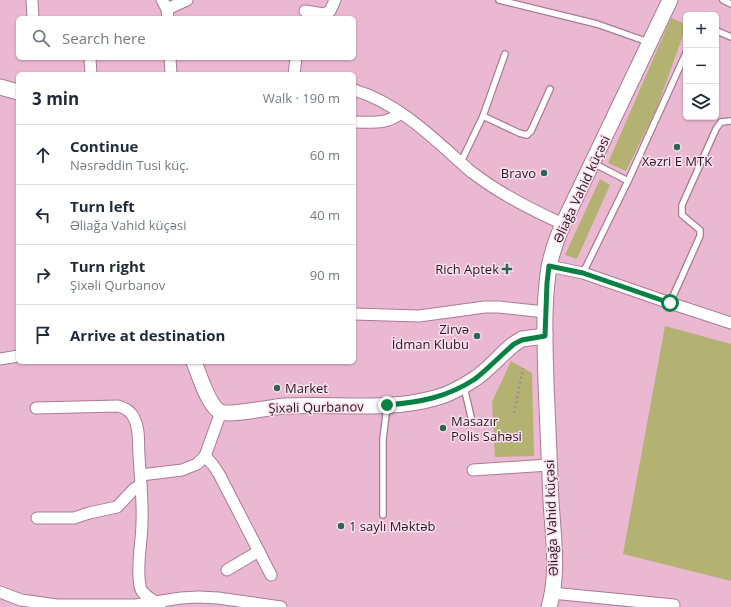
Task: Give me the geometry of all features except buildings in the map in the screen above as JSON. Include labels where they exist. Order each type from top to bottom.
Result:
[{"type":"main road","name":"Əliağa Vahid küçəsi","points":[[550,600],[554,559],[549,465],[545,336],[545,312],[549,266],[553,250],[563,224],[670,0]]},
{"type":"main road","points":[[0,87],[16,91]]},
{"type":"main road","name":"Şixəli Qurbanov","points":[[221,412],[229,414],[272,407],[289,406],[366,407],[435,398],[450,392],[480,374],[514,344],[522,340],[545,336]]},
{"type":"main road","points":[[195,364],[211,402],[221,412]]},
{"type":"street","points":[[32,0],[33,16]]},
{"type":"street","points":[[166,9],[187,0]]},
{"type":"street","points":[[305,11],[324,14],[330,11],[335,0]]},
{"type":"street","points":[[90,60],[91,72]]},
{"type":"street","points":[[170,60],[171,72]]},
{"type":"street","points":[[294,72],[296,60]]},
{"type":"street","points":[[356,91],[380,100],[401,113],[483,181],[539,213],[563,224]]},
{"type":"street","points":[[356,122],[384,122],[393,119],[401,113]]},
{"type":"street","points":[[549,266],[583,273],[731,323]]},
{"type":"street","points":[[356,314],[419,316],[485,307],[545,312]]},
{"type":"street","points":[[0,359],[16,356]]},
{"type":"street","points":[[36,408],[118,406],[131,412],[136,424],[141,480],[142,521],[139,575],[140,588],[158,604]]},
{"type":"street","points":[[37,518],[74,518],[117,507],[141,480],[182,470],[197,464],[205,456],[221,412]]},
{"type":"street","points":[[205,456],[219,474],[271,575]]},
{"type":"street","points":[[473,470],[549,465]]},
{"type":"street","points":[[227,570],[259,552]]},
{"type":"street","points":[[0,592],[21,600],[56,605],[136,605],[158,604],[181,598],[211,598],[281,607]]},
{"type":"street","points":[[550,600],[674,604]]},
{"type":"lane","points":[[499,0],[597,24],[650,43]]},
{"type":"lane","points":[[723,0],[731,4]]},
{"type":"lane","points":[[719,32],[731,37]]},
{"type":"lane","points":[[460,162],[483,116],[505,54]]},
{"type":"lane","points":[[583,273],[628,181],[683,61]]},
{"type":"lane","points":[[483,116],[519,133],[527,135],[531,131],[550,89]]},
{"type":"lane","points":[[670,303],[700,236],[700,230],[682,215],[682,205],[716,129],[721,122],[731,121]]},
{"type":"lane","points":[[593,163],[628,181]]},
{"type":"lane","points":[[463,385],[471,417]]},
{"type":"lane","points":[[383,515],[383,439],[387,405]]},
{"type":"path","points":[[514,414],[523,368]]},
{"type":"shaded area","points":[[671,18],[683,23],[683,35],[657,108],[626,171],[608,163]]},
{"type":"shaded area","points":[[600,179],[610,185],[577,259],[565,255]]},
{"type":"shaded area","points":[[665,326],[731,344],[731,581],[623,554]]},
{"type":"shaded area","points":[[511,361],[532,373],[534,456],[495,457],[492,402]]},
{"type":"place","name":"Xəzri E MTK","points":[[677,147]]},
{"type":"place","name":"Bravo","points":[[544,173]]},
{"type":"place","name":"Rich Aptek","points":[[507,269]]},
{"type":"place","name":"Zirvə İdman Klubu","points":[[477,336]]},
{"type":"place","name":"Market","points":[[277,388]]},
{"type":"place","name":"Masazır Polis Sahəsi","points":[[443,428]]},
{"type":"place","name":"1 saylı Məktəb","points":[[341,526]]},
{"type":"route","points":[[387,405],[435,398],[450,392],[474,379],[492,365],[514,344],[532,337],[545,336],[545,312],[549,266],[583,273],[670,303]]}]
